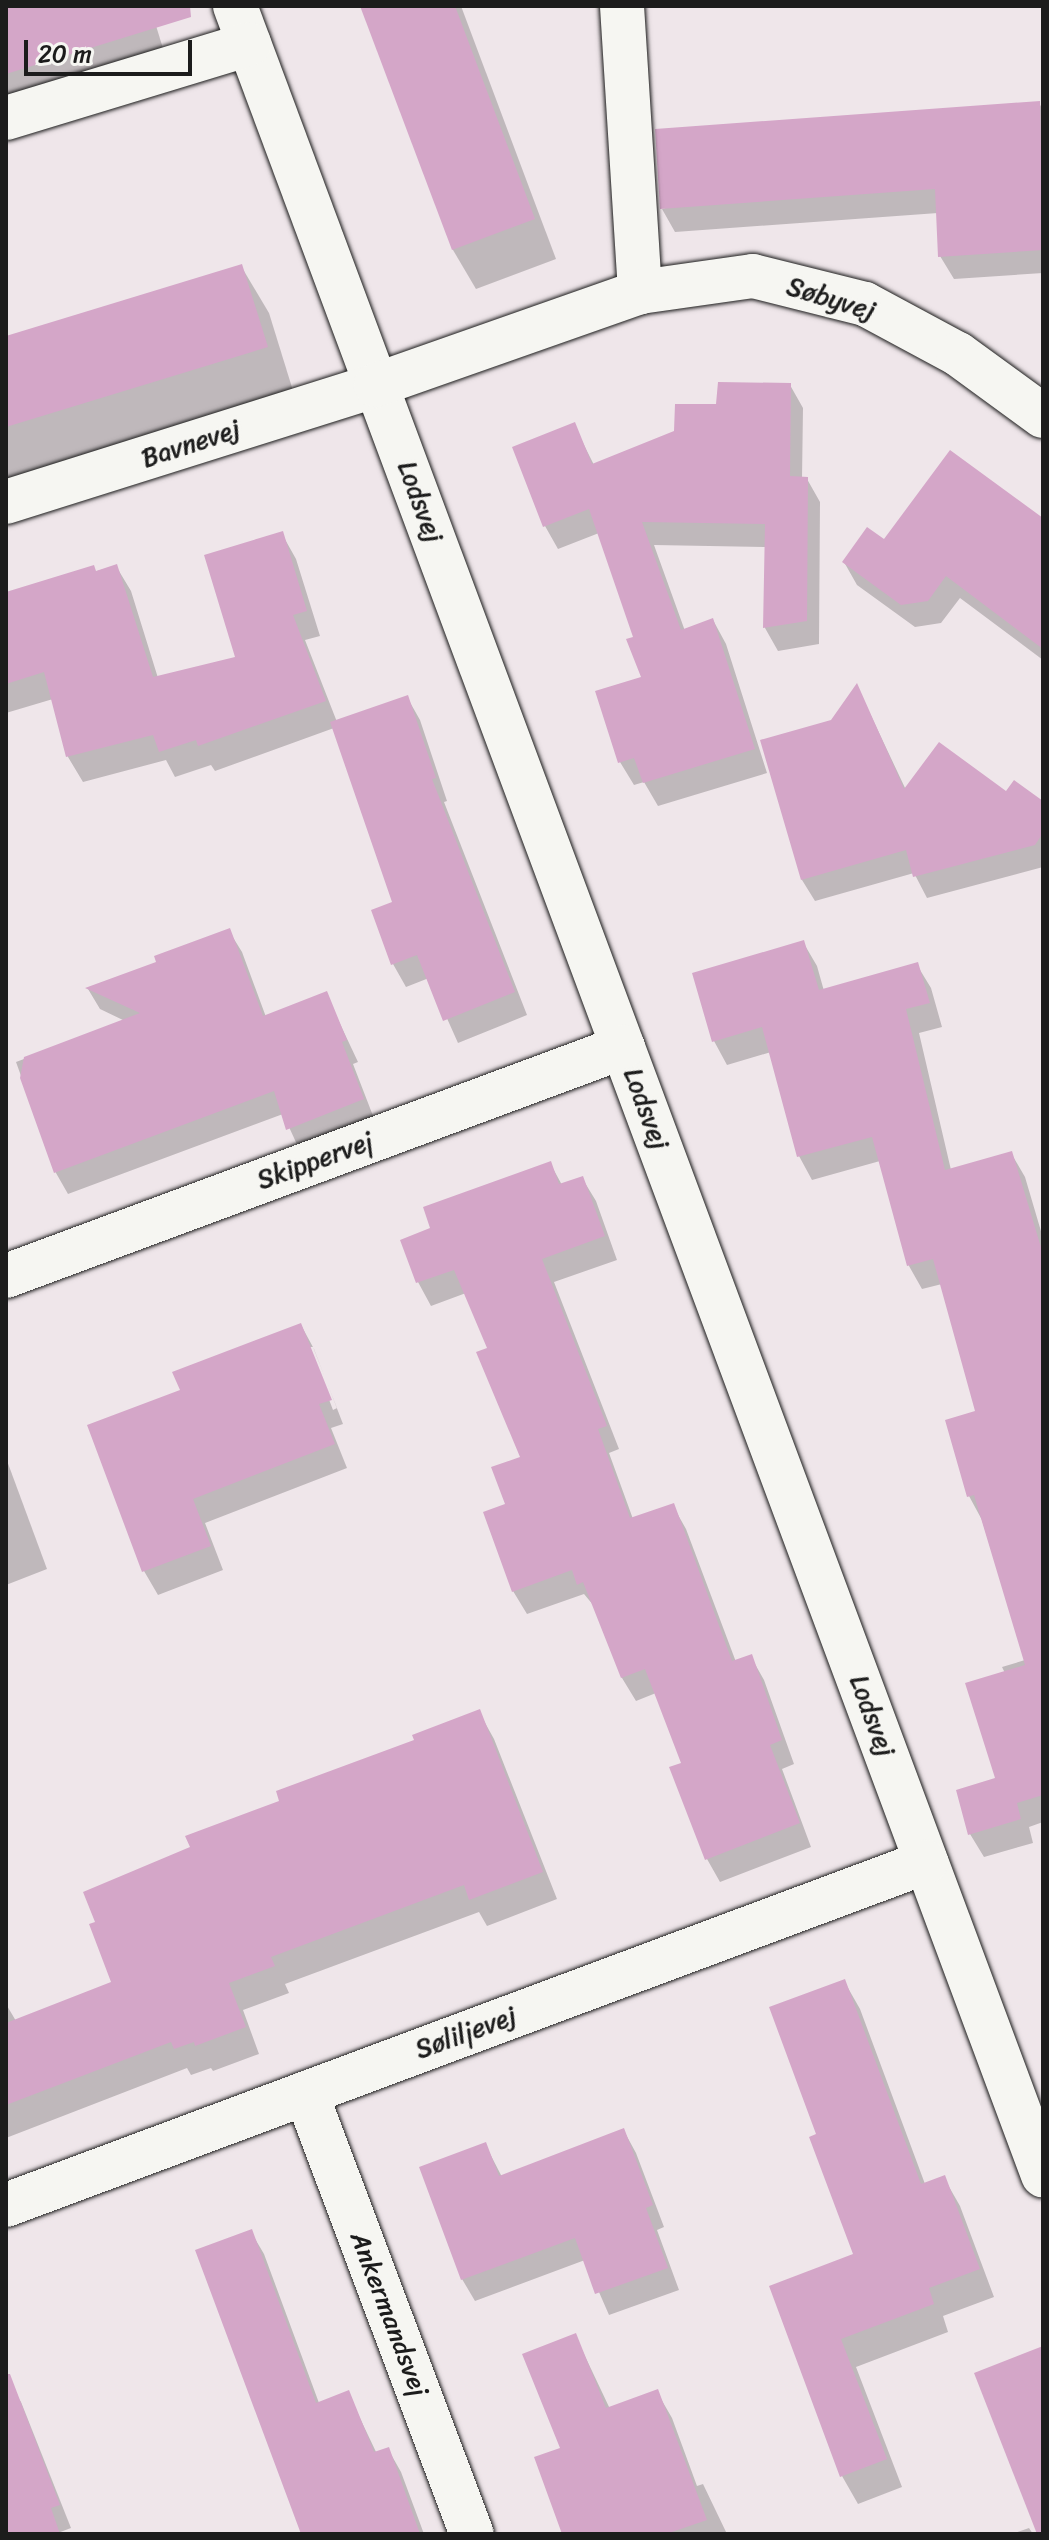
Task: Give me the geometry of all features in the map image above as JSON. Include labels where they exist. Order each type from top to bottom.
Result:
[{"type":"street","points":[[622,6],[640,292]]},
{"type":"street","name":"Lodsvej","points":[[6,118],[242,25],[1043,2175]]},
{"type":"street","name":"Søbyvej","points":[[376,385],[640,292],[753,276],[865,304],[958,354],[1043,416]]},
{"type":"street","name":"Bavnevej","points":[[6,502],[376,385]]},
{"type":"street","name":"Skippervej","points":[[6,1276],[623,1047]]},
{"type":"street","name":"Søliljevej","points":[[6,2205],[926,1862]]},
{"type":"street","name":"Ankermandsvej","points":[[306,2093],[472,2534]]},
{"type":"building","points":[[6,6],[190,6],[191,17],[6,74]]},
{"type":"building","points":[[360,6],[455,6],[535,219],[452,250]]},
{"type":"building","points":[[1040,101],[1043,250],[938,257],[935,189],[660,209],[655,129]]},
{"type":"building","points":[[242,264],[268,347],[6,427],[6,336]]},
{"type":"building","points":[[718,382],[791,383],[790,476],[808,477],[807,621],[763,628],[765,524],[642,522],[681,630],[713,618],[755,749],[643,783],[634,758],[618,763],[595,691],[641,677],[626,639],[633,637],[589,509],[543,527],[512,447],[575,422],[592,464],[674,431],[675,404],[716,404]]},
{"type":"building","points":[[950,450],[1043,518],[1043,649],[946,576],[928,601],[901,605],[842,562],[867,527],[884,539]]},
{"type":"building","points":[[283,531],[307,611],[293,615],[326,701],[198,746],[196,740],[159,752],[153,735],[66,757],[44,672],[6,684],[6,592],[94,565],[96,571],[117,564],[153,677],[235,657],[204,555]]},
{"type":"building","points":[[857,683],[904,789],[939,742],[1006,791],[1014,780],[1043,801],[1043,833],[1035,845],[913,877],[906,850],[801,880],[760,740],[831,720]]},
{"type":"building","points":[[408,695],[436,778],[432,779],[515,992],[443,1021],[417,955],[391,965],[371,910],[392,902],[330,722]]},
{"type":"building","points":[[230,928],[263,1016],[327,991],[347,1040],[342,1042],[364,1099],[286,1130],[274,1091],[54,1173],[20,1078],[24,1057],[140,1013],[85,988],[156,962],[154,956]]},
{"type":"building","points":[[804,940],[819,990],[918,962],[930,1003],[906,1009],[945,1170],[1012,1151],[1043,1254],[1043,1795],[1017,1803],[1021,1819],[968,1835],[956,1790],[995,1778],[965,1683],[1025,1665],[974,1495],[967,1497],[945,1420],[975,1411],[933,1259],[907,1266],[872,1137],[797,1157],[762,1027],[712,1042],[692,973]]},
{"type":"building","points":[[551,1161],[559,1184],[583,1176],[605,1236],[542,1259],[607,1426],[598,1429],[630,1518],[674,1503],[732,1661],[752,1654],[782,1740],[770,1745],[800,1823],[705,1860],[669,1767],[681,1763],[645,1669],[621,1678],[583,1582],[577,1585],[572,1570],[512,1592],[483,1512],[505,1504],[491,1467],[520,1457],[476,1352],[487,1348],[454,1270],[416,1283],[400,1240],[430,1228],[423,1207]]},
{"type":"building","points":[[301,1323],[332,1400],[319,1404],[335,1444],[193,1499],[211,1546],[142,1572],[87,1425],[180,1390],[172,1372]]},
{"type":"building","points":[[480,1709],[543,1872],[469,1900],[464,1885],[271,1957],[275,1966],[229,1983],[246,2027],[195,2046],[194,2042],[174,2049],[171,2042],[6,2105],[6,2023],[111,1982],[89,1924],[95,1922],[83,1892],[190,1847],[185,1836],[279,1801],[276,1791],[414,1740],[412,1735]]},
{"type":"building","points":[[845,1979],[921,2184],[945,2175],[980,2269],[929,2288],[934,2304],[841,2339],[887,2459],[840,2477],[769,2286],[853,2254],[809,2137],[816,2134],[769,2007]]},
{"type":"building","points":[[624,2128],[653,2205],[646,2208],[668,2268],[595,2294],[575,2238],[461,2280],[419,2167],[486,2142],[499,2176]]},
{"type":"building","points":[[252,2229],[316,2403],[349,2390],[374,2452],[389,2447],[420,2534],[301,2534],[195,2250]]},
{"type":"building","points":[[576,2333],[606,2408],[658,2389],[707,2520],[666,2534],[562,2534],[534,2457],[560,2448],[522,2354]]},
{"type":"building","points":[[1043,2346],[1043,2534],[1037,2534],[974,2373]]},
{"type":"building","points":[[6,2374],[10,2374],[60,2505],[51,2508],[60,2534],[6,2534]]}]
